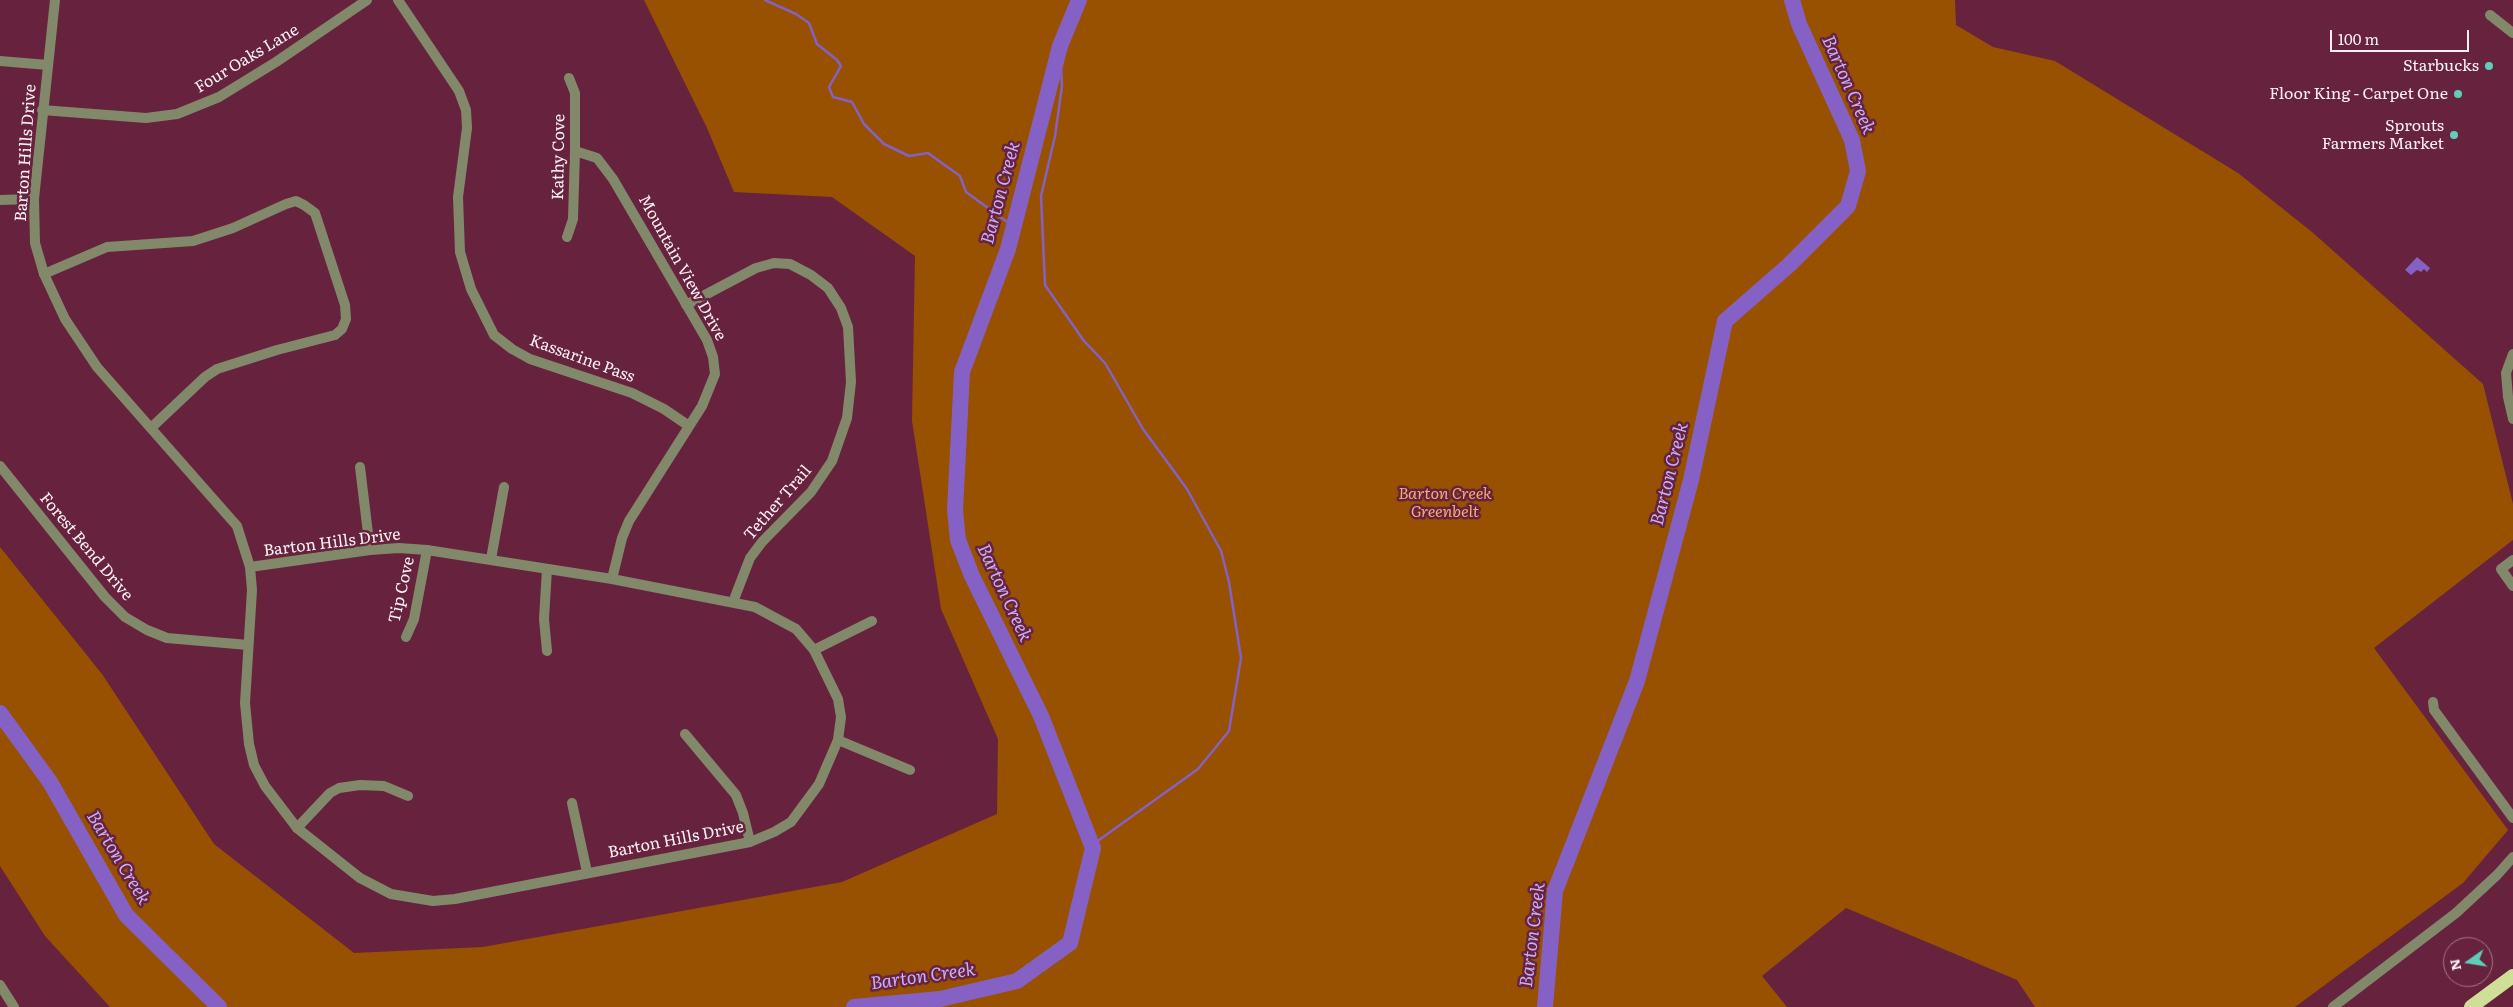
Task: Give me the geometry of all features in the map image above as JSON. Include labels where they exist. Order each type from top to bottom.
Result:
[{"type":"highway","points":[[2471,1007],[2513,976]]},
{"type":"street","name":"Barton Hills Drive","points":[[55,0],[34,199],[35,243],[44,274],[65,319],[97,367],[152,427],[237,526],[250,567],[252,590],[246,718],[254,765],[265,786],[297,828],[360,878],[391,894],[433,901],[455,899],[750,842],[791,822],[819,784],[838,740],[841,717],[838,699],[814,650],[796,629],[777,617],[755,607],[612,579],[427,550],[398,548],[370,550],[250,567]]},
{"type":"street","name":"Four Oaks Lane","points":[[42,110],[146,118],[177,114],[219,96],[276,62],[367,0]]},
{"type":"street","name":"Kassarine Pass","points":[[398,0],[459,91],[466,110],[467,128],[458,197],[460,252],[470,289],[494,334],[512,349],[530,359],[632,393],[664,409],[688,426]]},
{"type":"street","points":[[2490,15],[2513,33]]},
{"type":"street","points":[[0,61],[48,65]]},
{"type":"street","name":"Kathy Cove","points":[[567,237],[573,219],[575,151],[575,93],[569,78]]},
{"type":"street","name":"Mountain View Drive","points":[[575,151],[597,158],[613,178],[707,340],[713,356],[715,374],[710,392],[629,521],[622,538],[612,579]]},
{"type":"street","points":[[0,200],[34,199]]},
{"type":"street","points":[[44,274],[107,247],[193,241],[233,228],[286,204],[296,202],[304,204],[315,213],[345,304],[346,319],[342,329],[335,335],[277,350],[217,369],[205,377],[152,427]]},
{"type":"street","name":"Tether Trail","points":[[686,305],[756,268],[774,263],[790,264],[811,274],[828,288],[841,308],[848,327],[850,391],[846,418],[832,461],[811,492],[762,542],[750,558],[733,602]]},
{"type":"street","points":[[2513,354],[2506,372],[2508,397],[2513,419]]},
{"type":"street","name":"Forest Bend Drive","points":[[0,466],[105,597],[125,617],[147,630],[167,638],[248,645]]},
{"type":"street","points":[[360,467],[370,550]]},
{"type":"street","points":[[491,559],[504,487]]},
{"type":"street","name":"Tip Cove","points":[[406,637],[414,619],[427,550]]},
{"type":"street","points":[[2513,560],[2501,569],[2513,586]]},
{"type":"street","points":[[546,651],[544,619],[547,569]]},
{"type":"street","points":[[814,650],[872,620]]},
{"type":"street","points":[[2433,702],[2434,710],[2513,818]]},
{"type":"street","points":[[685,734],[736,795],[750,842]]},
{"type":"street","points":[[838,740],[910,770]]},
{"type":"street","points":[[297,828],[330,793],[339,788],[360,785],[384,786],[408,796]]},
{"type":"street","points":[[572,803],[587,872]]},
{"type":"street","points":[[2332,1007],[2456,913],[2497,875],[2513,857]]},
{"type":"street","points":[[0,985],[14,1007]]},
{"type":"green space","name":"Barton Creek Greenbelt","points":[[644,0],[1955,0],[1956,25],[1993,47],[2055,61],[2238,173],[2312,232],[2483,384],[2513,504],[2513,540],[2374,648],[2508,830],[2463,883],[2295,1007],[2035,1007],[2017,980],[1846,908],[1762,976],[1787,1007],[110,1007],[45,936],[0,866],[0,547],[102,674],[214,844],[354,953],[483,947],[842,882],[997,814],[998,739],[941,609],[912,421],[915,256],[832,197],[734,192],[707,128]]},
{"type":"shaded area","points":[[2417,257],[2430,268],[2427,272],[2424,269],[2421,272],[2417,270],[2411,275],[2405,270]]},
{"type":"waterway","points":[[765,0],[796,14],[809,23],[817,44],[837,60],[841,66],[829,87],[833,97],[852,102],[864,124],[884,144],[909,156],[928,153],[960,176],[966,192],[1014,227]]},
{"type":"waterway","name":"Barton Creek","points":[[854,1007],[940,999],[1017,981],[1070,943],[1093,848],[1041,716],[972,576],[958,540],[955,510],[962,372],[1008,249],[1060,46],[1079,0]]},
{"type":"waterway","name":"Barton Creek","points":[[1545,1007],[1555,891],[1637,681],[1691,480],[1725,321],[1789,265],[1848,206],[1858,171],[1852,140],[1799,24],[1792,0]]},
{"type":"waterway","points":[[1060,46],[1062,86],[1055,136],[1041,196],[1045,285],[1084,341],[1105,363],[1143,429],[1187,489],[1221,551],[1229,582],[1241,658],[1229,731],[1198,769],[1092,845]]},
{"type":"waterway","name":"Barton Creek","points":[[0,713],[50,782],[126,915],[219,1007]]},
{"type":"place","name":"Starbucks","points":[[2489,66]]},
{"type":"place","name":"Floor King - Carpet One","points":[[2458,94]]},
{"type":"place","name":"Sprouts Farmers Market","points":[[2454,135]]}]
